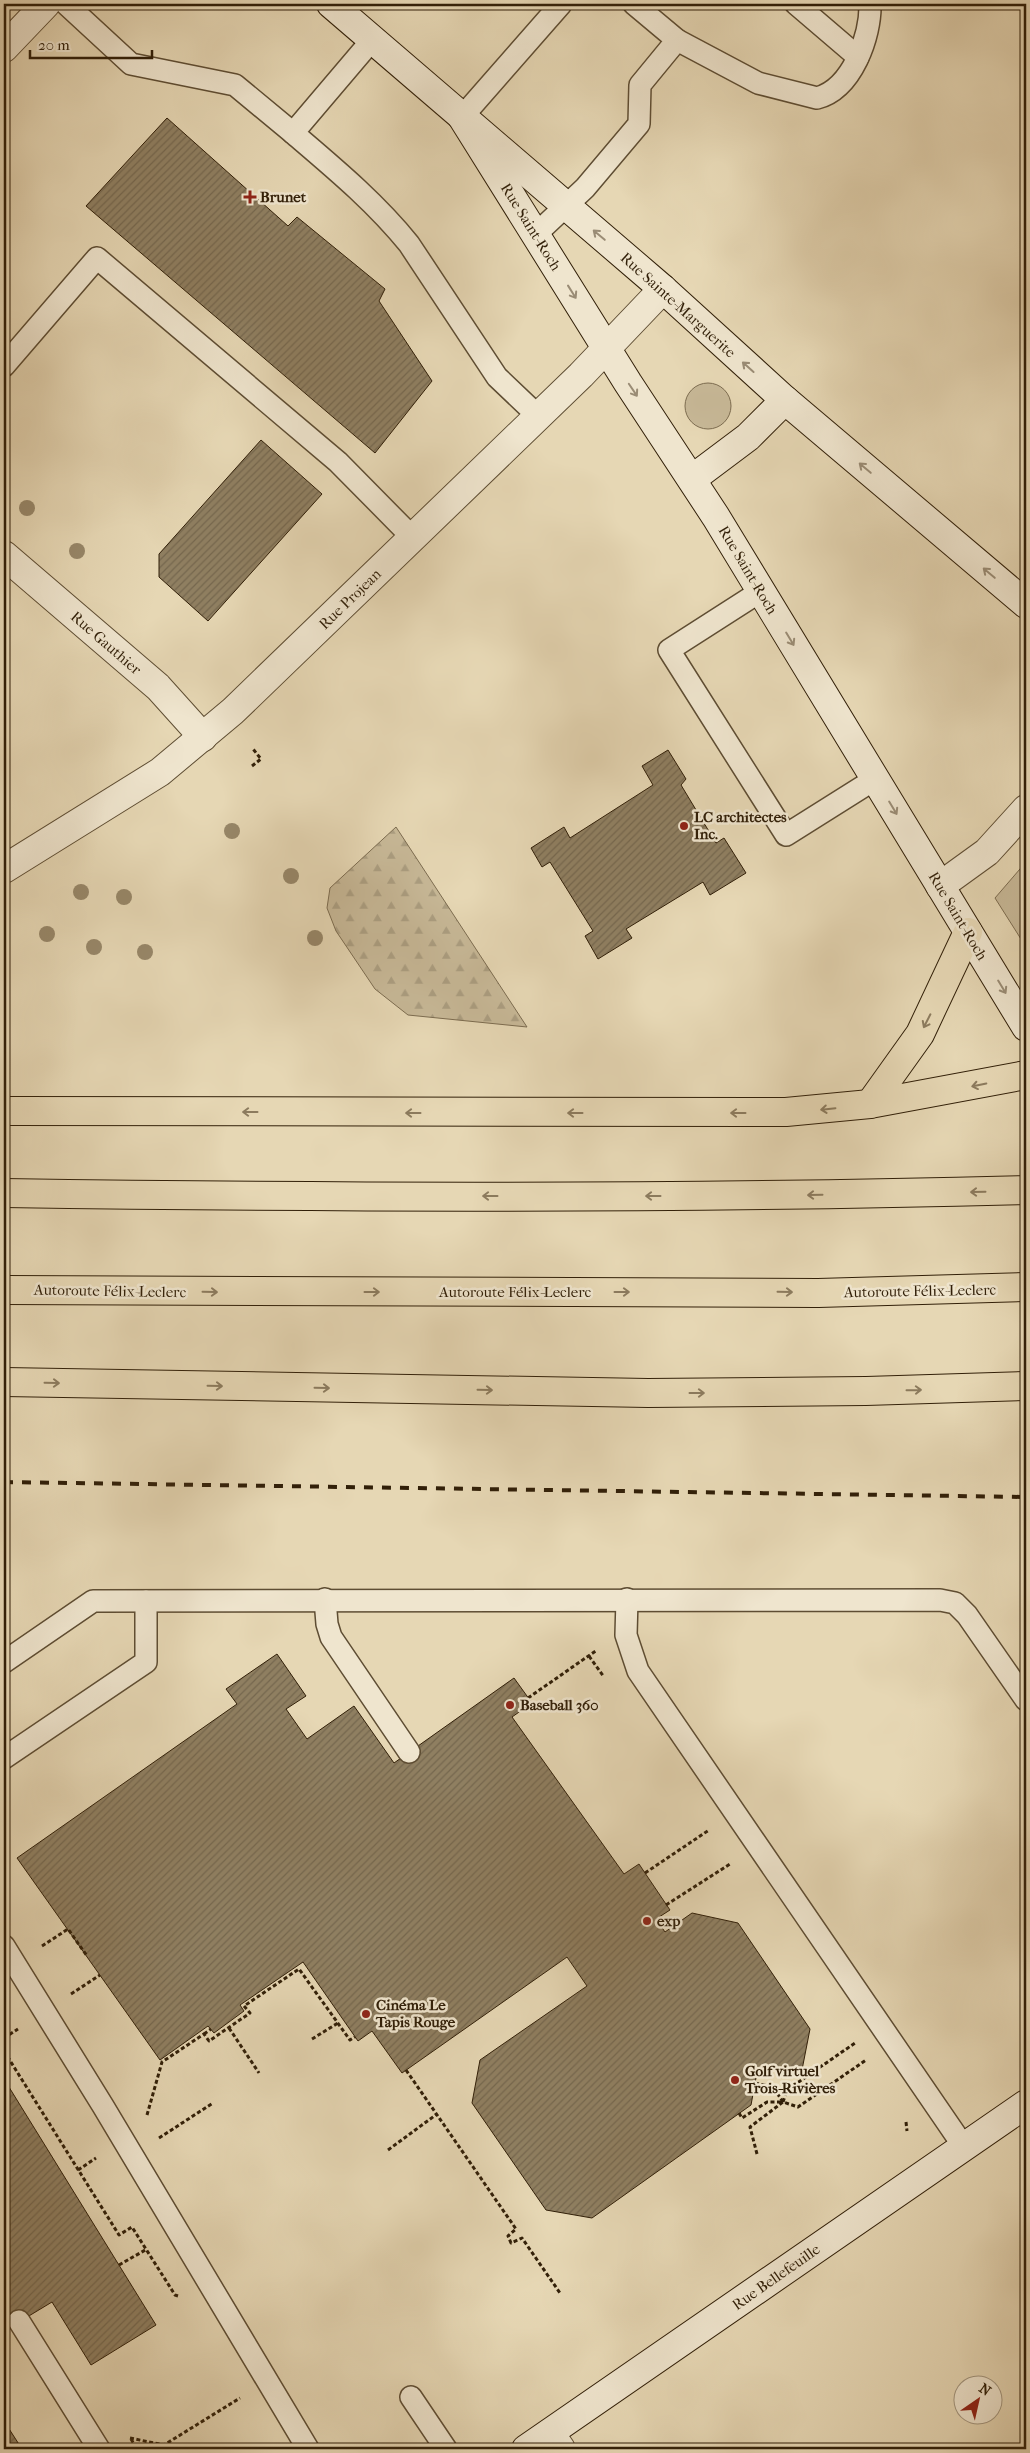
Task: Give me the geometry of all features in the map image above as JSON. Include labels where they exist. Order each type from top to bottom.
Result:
[{"type":"highway","points":[[870,1104],[920,1034],[968,932]]},
{"type":"highway","points":[[4,1111],[754,1113],[870,1104],[1026,1075]]},
{"type":"highway","points":[[4,1192],[212,1196],[584,1196],[817,1195],[1026,1190]]},
{"type":"highway","name":"Autoroute Félix-Leclerc","points":[[4,1290],[847,1293],[1026,1287]]},
{"type":"highway","points":[[4,1382],[648,1393],[866,1391],[1026,1386]]},
{"type":"street","points":[[4,48],[46,4]]},
{"type":"street","name":"Rue Sainte-Marguerite","points":[[331,4],[662,289],[784,400],[1026,604]]},
{"type":"street","name":"Rue Saint-Roch","points":[[462,117],[607,349],[692,478],[1026,1027]]},
{"type":"street","name":"Rue Projean","points":[[4,869],[160,772],[204,737],[264,683],[607,349],[662,289]]},
{"type":"street","points":[[692,478],[748,436],[784,400]]},
{"type":"street","name":"Rue Gauthier","points":[[4,554],[158,687],[204,737]]},
{"type":"street","points":[[940,886],[987,852],[1026,809]]},
{"type":"street","name":"Rue Bellefeuille","points":[[526,2449],[556,2441],[964,2147],[1025,2109]]},
{"type":"lane","points":[[66,4],[131,64],[235,85],[366,196],[410,244],[497,377],[538,416]]},
{"type":"lane","points":[[462,117],[561,4]]},
{"type":"lane","points":[[634,4],[677,40],[758,83],[817,98],[835,89],[858,57],[868,32],[870,4]]},
{"type":"lane","points":[[796,4],[858,57]]},
{"type":"lane","points":[[292,134],[372,40]]},
{"type":"lane","points":[[536,234],[567,207],[640,124],[640,85],[677,40]]},
{"type":"lane","points":[[4,366],[97,258],[338,462],[413,538]]},
{"type":"lane","points":[[761,591],[669,650],[786,835],[875,779]]},
{"type":"lane","points":[[325,1599],[327,1624],[331,1637],[409,1752]]},
{"type":"lane","points":[[4,1662],[94,1601],[325,1599],[949,1601],[967,1615],[1026,1700]]},
{"type":"lane","points":[[627,1600],[626,1635],[638,1671],[964,2147]]},
{"type":"lane","points":[[4,1758],[146,1662],[146,1601]]},
{"type":"lane","points":[[5,1952],[103,2106],[308,2449]]},
{"type":"lane","points":[[20,2322],[99,2449]]},
{"type":"lane","points":[[412,2397],[446,2449]]},
{"type":"path","points":[[252,766],[261,759],[253,749]]},
{"type":"path","points":[[528,1698],[589,1656]]},
{"type":"path","points":[[646,1873],[710,1829]]},
{"type":"path","points":[[666,1905],[732,1862]]},
{"type":"path","points":[[55,1938],[68,1929],[87,1956]]},
{"type":"path","points":[[204,2034],[209,2041],[229,2028],[250,2013],[243,2006],[299,1969],[350,2040],[355,2037]]},
{"type":"path","points":[[84,1986],[100,1975]]},
{"type":"path","points":[[312,2039],[338,2022]]},
{"type":"path","points":[[229,2028],[259,2073]]},
{"type":"path","points":[[146,2118],[162,2062],[211,2029]]},
{"type":"path","points":[[757,2154],[750,2127],[783,2102],[787,2090],[857,2041]]},
{"type":"path","points":[[4,2051],[119,2235],[132,2227],[175,2295],[185,2298]]},
{"type":"path","points":[[739,2113],[742,2118],[766,2102],[783,2102],[798,2107],[869,2058]]},
{"type":"path","points":[[406,2070],[516,2229],[508,2236],[511,2243],[522,2238],[560,2293]]},
{"type":"path","points":[[755,2083],[773,2087],[783,2102]]},
{"type":"path","points":[[155,2141],[213,2103]]},
{"type":"path","points":[[388,2150],[437,2114]]},
{"type":"path","points":[[119,2265],[146,2249]]},
{"type":"path","points":[[131,2438],[164,2445],[241,2397]]},
{"type":"path","points":[[125,2430],[137,2449]]},
{"type":"green space","points":[[703,383],[713,383],[725,389],[730,397],[730,415],[725,423],[717,428],[703,429],[695,426],[688,419],[685,411],[685,401],[688,393],[695,386]]},
{"type":"green space","points":[[396,827],[527,1027],[408,1015],[375,989],[336,931],[327,908],[330,888]]},
{"type":"green space","points":[[1026,862],[1026,947],[995,898]]},
{"type":"building","points":[[167,118],[288,226],[297,217],[385,289],[379,301],[432,381],[375,453],[86,206]]},
{"type":"building","points":[[261,440],[322,494],[208,621],[159,577],[159,554]]},
{"type":"building","points":[[668,750],[686,779],[681,785],[716,843],[724,838],[746,873],[710,895],[703,882],[626,929],[632,938],[598,959],[585,936],[593,931],[550,862],[542,867],[531,848],[564,827],[570,838],[653,785],[642,766]]},
{"type":"building","points":[[277,1654],[306,1696],[286,1709],[307,1739],[354,1706],[394,1763],[514,1678],[532,1703],[512,1717],[624,1874],[639,1864],[670,1910],[656,1919],[665,1932],[692,1913],[738,1923],[810,2029],[801,2075],[758,2067],[751,2105],[592,2218],[546,2210],[472,2103],[480,2060],[587,1986],[567,1957],[402,2073],[372,2031],[358,2041],[303,1962],[240,2005],[244,2011],[214,2033],[208,2026],[160,2060],[17,1858],[237,1704],[226,1689]]},
{"type":"building","points":[[4,2079],[156,2325],[91,2365],[52,2302],[4,2331]]},
{"type":"building","points":[[4,2421],[22,2449],[4,2449]]},
{"type":"railway","points":[[4,1482],[1026,1497]]},
{"type":"place","name":"Brunet","points":[[250,197]]},
{"type":"place","name":"LC architectes Inc.","points":[[684,826]]},
{"type":"place","name":"Baseball 360","points":[[510,1705]]},
{"type":"place","name":"exp","points":[[647,1921]]},
{"type":"place","name":"Cinéma Le Tapis Rouge","points":[[366,2014]]},
{"type":"place","name":"Golf virtuel Trois-Rivières","points":[[735,2080]]}]
